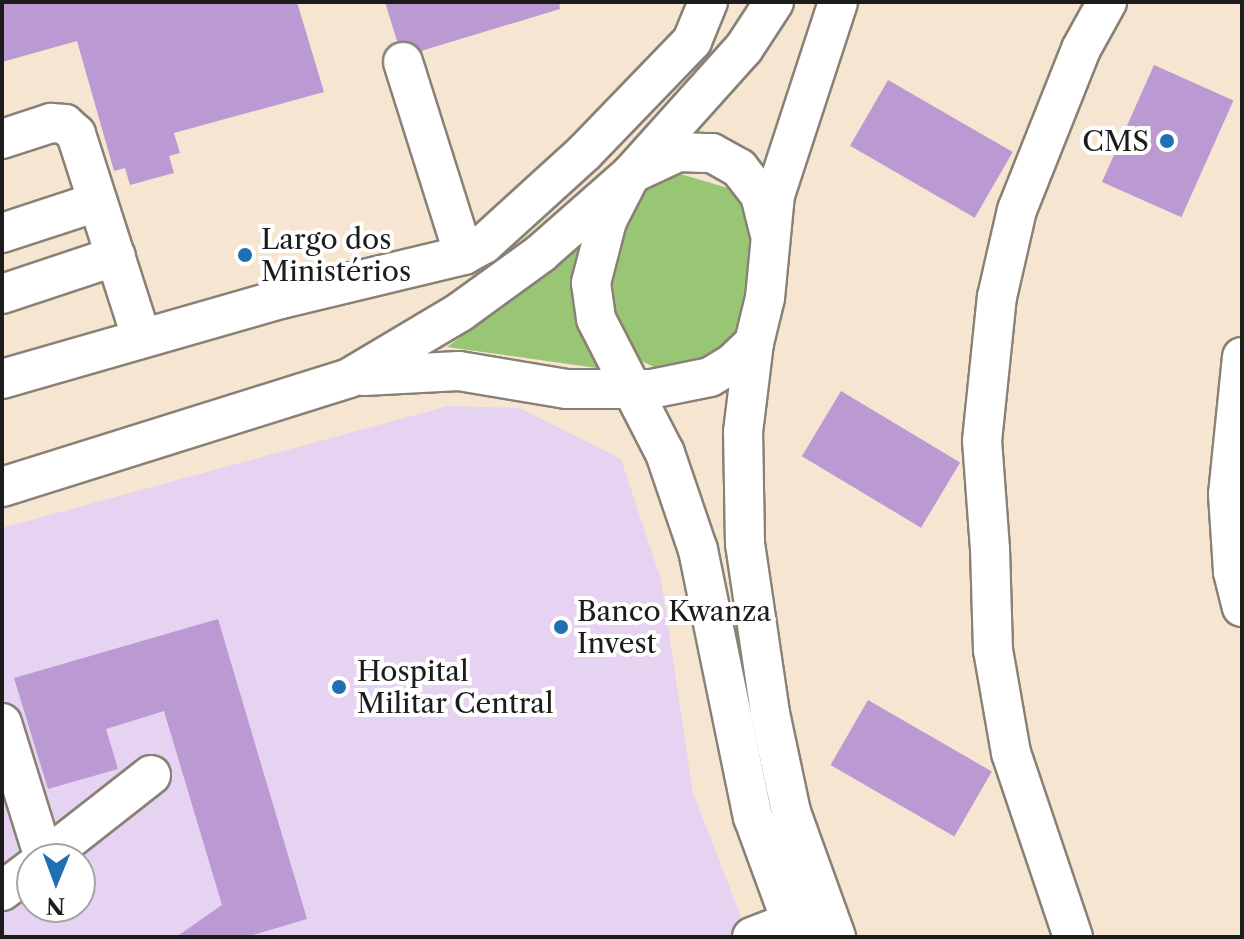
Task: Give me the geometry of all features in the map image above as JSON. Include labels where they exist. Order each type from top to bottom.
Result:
[{"type":"street","points":[[2,379],[141,337],[464,255],[484,244],[584,153],[692,41],[708,2]]},
{"type":"street","points":[[349,378],[460,312],[519,271],[631,174],[744,48],[774,2]]},
{"type":"street","points":[[752,937],[831,923],[791,812],[770,713],[745,544],[743,432],[754,343],[765,298],[775,195],[838,2]]},
{"type":"street","points":[[1073,937],[1011,753],[993,650],[982,441],[997,297],[1017,210],[1081,49],[1107,2]]},
{"type":"street","points":[[403,62],[464,255]]},
{"type":"street","points":[[2,139],[51,123],[65,124],[76,134],[141,337]]},
{"type":"street","points":[[769,234],[760,195],[739,168],[712,153],[678,152],[631,174],[607,221],[591,283],[596,319],[665,453],[698,550],[753,817],[794,929]]},
{"type":"street","points":[[2,233],[97,202]]},
{"type":"street","points":[[2,294],[116,256]]},
{"type":"street","points":[[2,487],[349,378],[386,372],[459,371],[566,389],[675,387],[710,377],[732,364],[754,343]]},
{"type":"street","points":[[1242,357],[1228,494],[1233,572],[1242,607]]},
{"type":"street","points":[[2,723],[39,843]]},
{"type":"street","points":[[64,843],[151,775]]},
{"type":"shaded area","name":"Hospital Militar Central","points":[[448,406],[519,408],[621,459],[661,580],[693,793],[749,937],[2,937],[2,528]]},
{"type":"green space","points":[[677,173],[738,191],[761,223],[736,358],[658,369],[623,352],[604,318],[607,225],[644,184]]},
{"type":"green space","points":[[591,240],[611,370],[447,347]]},
{"type":"building","points":[[2,2],[297,2],[324,92],[174,133],[180,153],[169,156],[174,173],[130,185],[125,168],[114,171],[77,41],[2,62]]},
{"type":"building","points":[[385,2],[559,2],[560,9],[421,51],[408,41],[397,41]]},
{"type":"building","name":"CMS","points":[[1154,65],[1233,100],[1181,217],[1102,182]]},
{"type":"building","points":[[888,80],[1013,152],[975,218],[850,146]]},
{"type":"building","points":[[841,391],[960,463],[921,528],[802,456]]},
{"type":"building","points":[[218,619],[307,919],[246,937],[176,937],[222,905],[164,711],[106,729],[118,769],[48,789],[14,678]]},
{"type":"building","points":[[868,700],[992,772],[954,836],[830,765]]},
{"type":"place","name":"CMS","points":[[1167,141]]},
{"type":"place","name":"Largo dos Ministérios","points":[[245,255]]},
{"type":"place","name":"Banco Kwanza Invest","points":[[561,627]]},
{"type":"place","name":"Hospital Militar Central","points":[[339,687]]}]
